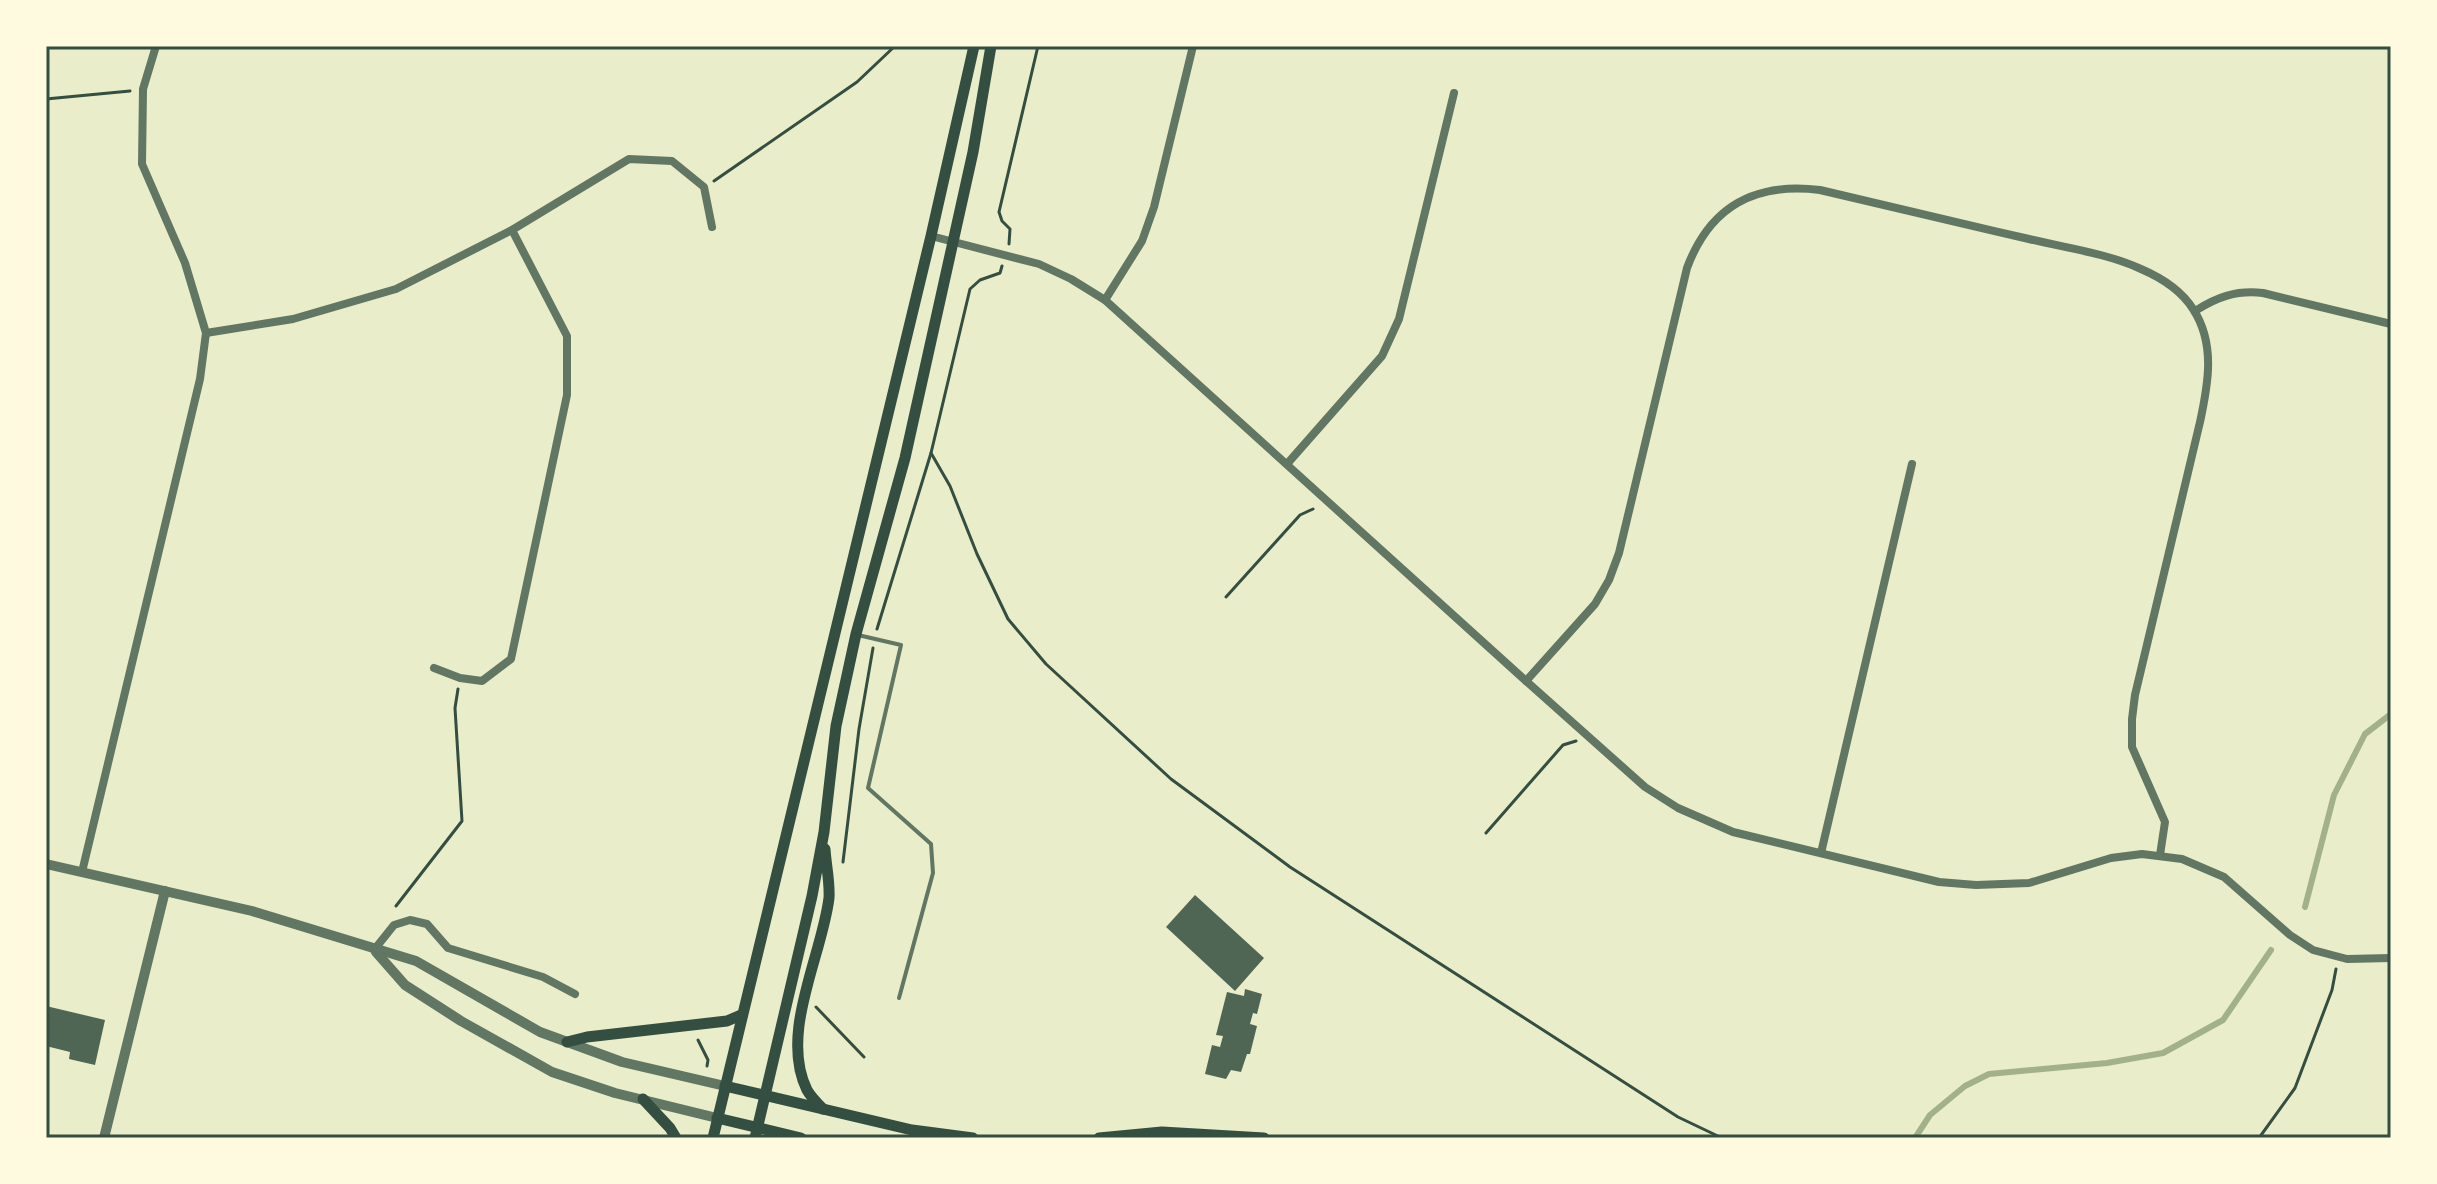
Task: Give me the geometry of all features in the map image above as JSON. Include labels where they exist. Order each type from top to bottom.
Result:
[{"type":"main road","points":[[713,1138],[974,46]]},
{"type":"main road","points":[[757,1133],[824,832],[836,726],[856,634],[905,458],[973,152],[991,46]]},
{"type":"main road","points":[[823,1109],[808,1093],[799,1053],[800,1019],[829,897],[824,832]]},
{"type":"main road","points":[[567,1042],[727,1021],[741,1015]]},
{"type":"main road","points":[[725,1086],[912,1130],[973,1138]]},
{"type":"main road","points":[[643,1099],[676,1138]]},
{"type":"main road","points":[[717,1118],[757,1133],[801,1138]]},
{"type":"main road","points":[[1099,1138],[1162,1132],[1264,1138]]},
{"type":"street","points":[[82,872],[200,379],[206,333],[185,263],[142,164],[143,89],[156,46]]},
{"type":"street","points":[[1105,300],[1146,230],[1193,46]]},
{"type":"street","points":[[1287,464],[1382,356],[1391,338],[1409,278],[1454,93]]},
{"type":"street","points":[[206,333],[293,319],[396,289],[512,230],[629,159],[672,161],[704,187],[712,227]]},
{"type":"street","points":[[1526,681],[1595,604],[1609,580],[1619,553],[1687,268],[1696,245],[1709,225],[1729,209],[1772,188],[1820,190],[2113,259],[2138,267],[2182,294],[2195,311],[2204,331],[2208,356],[2208,384],[2132,719],[2132,747],[2165,822],[2160,855]]},
{"type":"street","points":[[434,668],[460,678],[482,681],[511,659],[567,395],[567,336],[512,230]]},
{"type":"street","points":[[931,236],[1050,269],[1105,300],[1584,733],[1645,787],[1678,808],[1733,832],[1939,882],[1976,885],[2029,883],[2111,858],[2142,854],[2182,859],[2224,877],[2290,935],[2313,950],[2347,959],[2391,958]]},
{"type":"street","points":[[2195,311],[2227,294],[2244,291],[2391,324]]},
{"type":"street","points":[[1821,853],[1912,464]]},
{"type":"street","points":[[46,864],[252,911],[416,961],[540,1032],[622,1062],[725,1086]]},
{"type":"street","points":[[104,1138],[165,891]]},
{"type":"street","points":[[374,950],[394,925],[410,920],[427,924],[448,948],[543,977],[575,994]]},
{"type":"street","points":[[374,950],[405,985],[552,1072],[717,1118]]},
{"type":"lane","points":[[856,634],[901,645],[868,788],[931,844],[933,873],[899,998]]},
{"type":"path","points":[[704,187],[857,82],[895,46]]},
{"type":"path","points":[[1038,46],[999,212],[1010,229],[1006,255],[1000,273],[980,280],[970,289],[931,453],[950,486],[977,554],[1008,619],[1046,664],[1171,779],[1290,867],[1678,1117],[1722,1138]]},
{"type":"path","points":[[46,99],[143,89]]},
{"type":"path","points":[[1226,597],[1300,515],[1316,508],[1325,498]]},
{"type":"path","points":[[396,906],[462,821],[455,708],[460,678]]},
{"type":"path","points":[[1486,833],[1563,745],[1575,742],[1584,733]]},
{"type":"path","points":[[2259,1138],[2295,1088],[2332,990],[2336,969]]},
{"type":"path","points":[[816,1007],[864,1057]]},
{"type":"path","points":[[695,1033],[708,1060],[706,1068]]},
{"type":"path","points":[[708,1060],[718,1062]]},
{"type":"building","points":[[1195,895],[1264,958],[1235,991],[1166,927]]},
{"type":"building","points":[[1245,989],[1262,994],[1257,1014],[1253,1013],[1250,1024],[1257,1026],[1250,1054],[1247,1054],[1241,1072],[1231,1070],[1226,1079],[1205,1074],[1212,1045],[1220,1047],[1223,1036],[1216,1035],[1227,992],[1244,996]]},
{"type":"building","points":[[46,1006],[105,1020],[95,1065],[69,1059],[70,1052],[46,1046]]},
{"type":"waterway","points":[[2305,907],[2334,795],[2365,734],[2391,714]]},
{"type":"waterway","points":[[1915,1138],[1930,1115],[1965,1086],[1989,1074],[2107,1063],[2163,1053],[2223,1020],[2271,950]]}]
